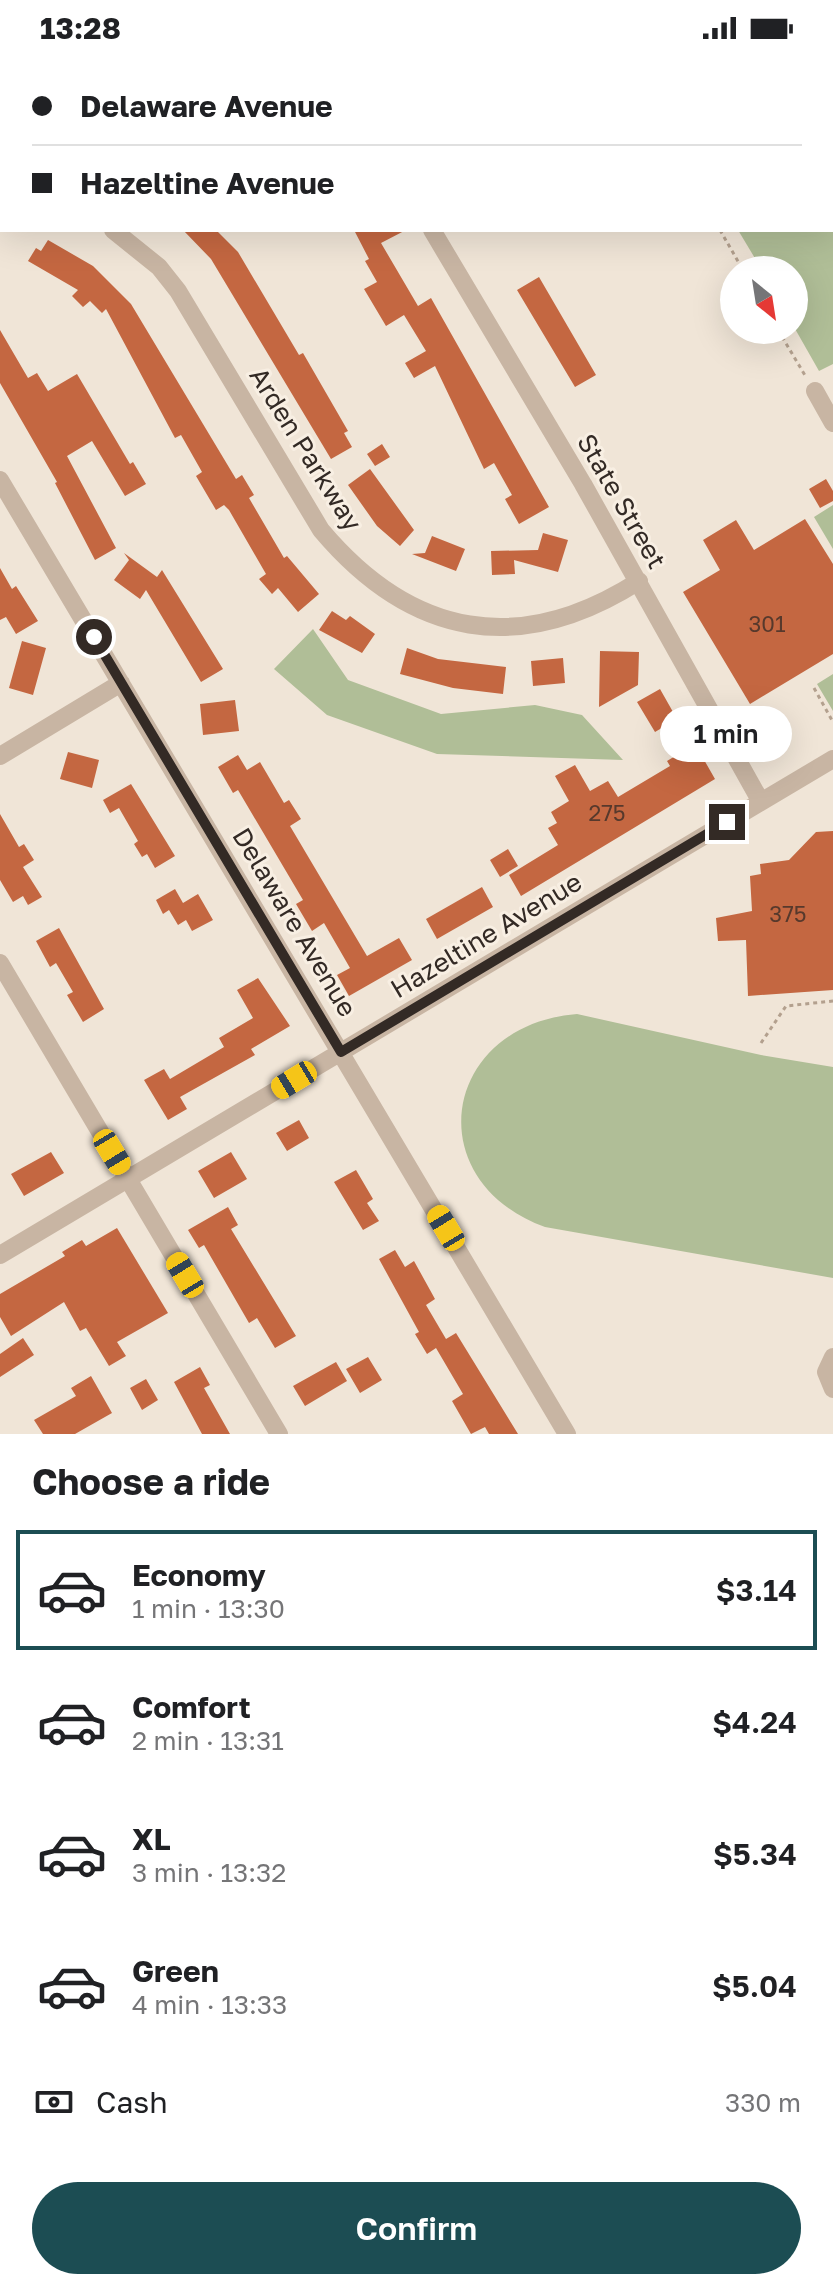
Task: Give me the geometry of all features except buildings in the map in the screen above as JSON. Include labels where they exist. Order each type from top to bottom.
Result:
[{"type":"street","name":"Arden Parkway","points":[[115,232],[159,267],[178,291],[321,530],[345,559],[390,595],[425,612],[494,628],[566,620],[601,605],[639,581]]},
{"type":"street","name":"State Street","points":[[433,232],[639,581],[761,802]]},
{"type":"street","points":[[815,391],[833,423]]},
{"type":"street","name":"Delaware Avenue","points":[[0,480],[567,1434]]},
{"type":"street","points":[[0,756],[121,683]]},
{"type":"street","name":"Hazeltine Avenue","points":[[0,1255],[833,759]]},
{"type":"street","points":[[0,963],[279,1434]]},
{"type":"street","points":[[830,1360],[826,1372],[833,1389]]},
{"type":"path","points":[[721,232],[735,256]]},
{"type":"path","points":[[786,344],[815,391]]},
{"type":"path","points":[[814,688],[833,722]]},
{"type":"path","points":[[761,1043],[786,1006],[833,1001]]},
{"type":"green space","points":[[739,232],[833,232],[833,364],[819,371],[804,344],[808,344],[808,256],[754,256]]},
{"type":"green space","points":[[833,505],[833,549],[814,517]]},
{"type":"green space","points":[[313,629],[348,680],[441,714],[535,705],[582,715],[623,760],[437,754],[327,715],[274,669]]},
{"type":"green space","points":[[833,674],[833,711],[817,684]]},
{"type":"green space","points":[[577,1014],[761,1055],[833,1067],[833,1278],[545,1227],[504,1205],[477,1175],[463,1142],[462,1107],[474,1074],[497,1045],[532,1024]]},
{"type":"route","points":[[94,637],[341,1052],[727,822]]}]
